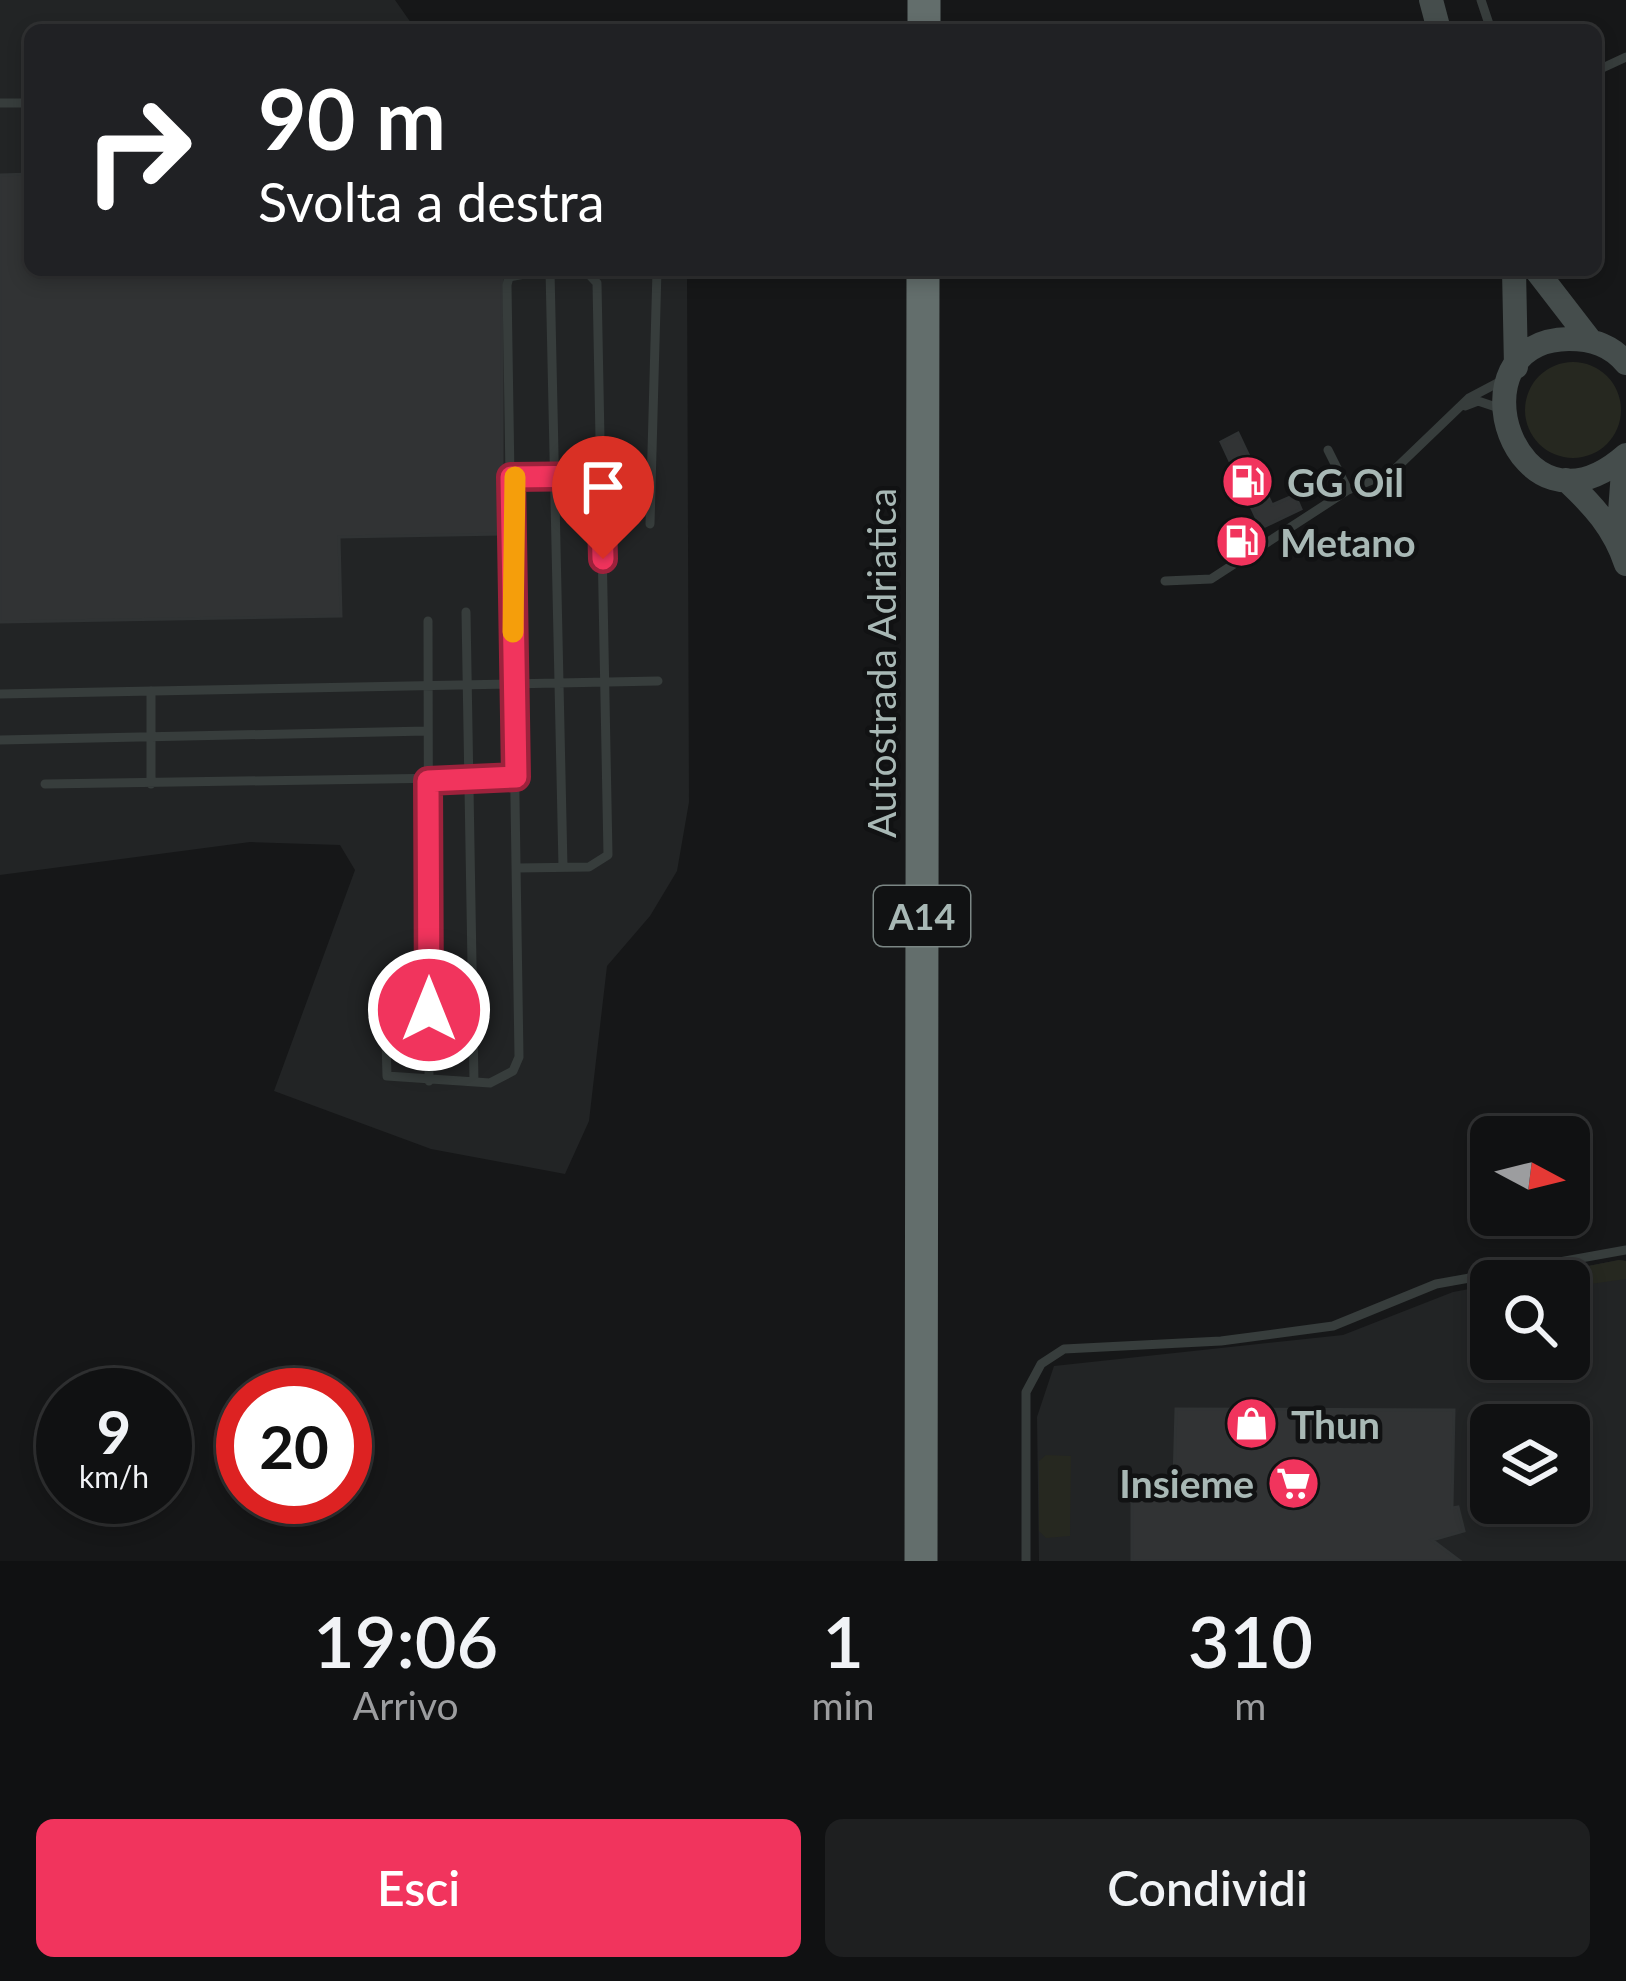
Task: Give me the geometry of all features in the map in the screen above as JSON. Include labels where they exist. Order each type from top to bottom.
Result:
[{"type":"highway","name":"Autostrada Adriatica","points":[[898,1561],[900,276]]},
{"type":"highway","name":"Autostrada Adriatica","points":[[921,1561],[923,276]]},
{"type":"main road","points":[[1514,276],[1513,372],[1502,409],[1514,449],[1546,475],[1566,480],[1598,476],[1625,456]]},
{"type":"main road","points":[[1541,276],[1590,340],[1626,363]]},
{"type":"main road","points":[[1513,372],[1549,343],[1590,340]]},
{"type":"main road","points":[[1622,551],[1625,456]]},
{"type":"main road","points":[[1566,480],[1594,505],[1622,551]]},
{"type":"lane","points":[[385,1005],[387,1076],[430,1081],[506,1079],[519,1057],[507,285],[511,276]]},
{"type":"lane","points":[[547,276],[563,867]]},
{"type":"lane","points":[[517,868],[589,867],[608,855],[597,283],[591,276]]},
{"type":"lane","points":[[650,524],[657,276]]},
{"type":"lane","points":[[1165,581],[1211,579],[1348,490],[1393,471],[1469,398],[1513,372]]},
{"type":"lane","points":[[1450,416],[1478,401],[1502,409]]},
{"type":"lane","points":[[1328,450],[1348,490]]},
{"type":"lane","points":[[511,477],[601,476]]},
{"type":"lane","points":[[466,612],[474,1082]]},
{"type":"lane","points":[[428,621],[430,1081]]},
{"type":"lane","points":[[0,694],[658,681]]},
{"type":"lane","points":[[151,691],[151,784]]},
{"type":"lane","points":[[0,740],[427,731]]},
{"type":"lane","points":[[45,784],[516,777]]},
{"type":"lane","points":[[1026,1561],[1026,1392],[1041,1364],[1064,1349],[1221,1341],[1333,1326],[1436,1284],[1626,1250]]},
{"type":"shaded area","points":[[0,0],[395,0],[412,24],[24,24],[24,276],[687,276],[689,802],[677,871],[650,916],[607,966],[589,1121],[565,1174],[431,1149],[274,1091],[355,870],[340,845],[250,842],[0,875]]},
{"type":"shaded area","points":[[1573,362],[1607,376],[1621,410],[1607,444],[1573,458],[1539,444],[1525,410],[1539,376]]},
{"type":"shaded area","points":[[1626,1261],[1626,1561],[1039,1561],[1037,1417],[1054,1366],[1343,1335],[1470,1289],[1470,1380],[1590,1380],[1590,1266]]},
{"type":"shaded area","points":[[1626,1261],[1626,1279],[1590,1284],[1590,1266]]},
{"type":"shaded area","points":[[1046,1455],[1071,1456],[1070,1536],[1046,1538],[1039,1531],[1039,1461]]},
{"type":"building","points":[[24,174],[24,276],[502,276],[502,534],[339,537],[341,616],[0,622],[0,175]]},
{"type":"building","points":[[1238,433],[1272,505],[1295,495],[1301,509],[1261,528],[1221,442]]},
{"type":"building","points":[[1245,530],[1246,546],[1224,553],[1222,532]]},
{"type":"building","name":"Insieme","points":[[1176,1409],[1454,1410],[1452,1508],[1458,1507],[1464,1531],[1432,1540],[1460,1561],[1132,1561],[1132,1481],[1174,1481]]},
{"type":"slow traffic","points":[[513,632],[511,477],[515,477]]},
{"type":"place","name":"GG Oil","points":[[1248,482]]},
{"type":"place","name":"Metano","points":[[1241,542]]},
{"type":"place","name":"Thun","points":[[1252,1424]]},
{"type":"place","name":"Insieme","points":[[1293,1483]]},
{"type":"route","points":[[429,1010],[428,781],[516,777],[511,477],[601,476],[603,559]]}]
